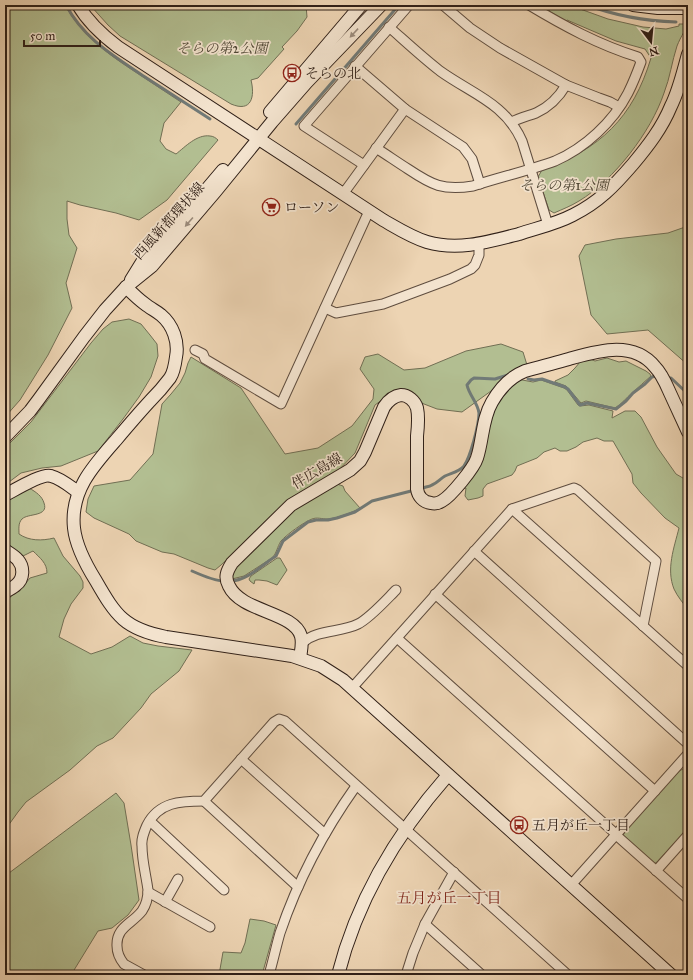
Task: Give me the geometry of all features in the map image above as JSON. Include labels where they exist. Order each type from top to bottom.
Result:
[{"type":"street","points":[[78,5],[90,22],[118,47],[369,211],[405,233],[426,242],[438,245],[466,246],[492,242],[572,216],[595,202],[613,187],[658,132],[671,107],[681,80],[688,54]]},
{"type":"street","name":"西風新都環状線","points":[[126,287],[152,266],[233,172],[256,137],[266,117],[361,5]]},
{"type":"street","name":"西風新都環状線","points":[[256,137],[381,5]]},
{"type":"street","points":[[364,165],[304,126],[409,5]]},
{"type":"street","points":[[443,5],[470,28],[505,51],[566,85],[619,107]]},
{"type":"street","points":[[376,148],[422,179],[446,187],[459,188],[480,184],[556,160],[576,149],[598,131],[611,118],[627,95],[641,62],[638,56],[615,49],[591,39],[529,5]]},
{"type":"street","points":[[633,5],[664,8],[688,8]]},
{"type":"street","points":[[389,27],[437,68],[495,105],[512,122],[522,141],[548,225]]},
{"type":"street","points":[[355,66],[405,109],[459,143],[472,159],[480,184]]},
{"type":"street","points":[[512,122],[546,108],[558,98],[566,85]]},
{"type":"street","points":[[343,194],[405,109]]},
{"type":"street","points":[[195,350],[203,354],[205,359],[281,404],[369,211]]},
{"type":"street","points":[[325,308],[336,313],[383,304],[450,279],[471,269],[475,265],[479,255],[479,244]]},
{"type":"street","points":[[5,437],[30,411],[84,337],[126,287],[142,302],[160,314],[172,328],[177,343],[177,355],[172,374],[167,382],[98,460],[87,475],[78,492],[75,502],[75,536],[80,551],[91,573],[114,610],[126,622],[154,635],[300,658],[328,670],[352,688],[671,975]]},
{"type":"street","name":"伴広島線","points":[[302,643],[302,637],[293,624],[249,604],[234,595],[227,582],[226,576],[228,569],[232,563],[291,505],[350,470],[360,461],[384,407],[388,400],[393,397],[401,395],[408,398],[415,403],[417,408],[417,490],[422,500],[435,504],[450,494],[470,470],[477,458],[488,408],[498,392],[514,377],[525,371],[608,349],[625,350],[639,355],[651,362],[662,377],[688,432]]},
{"type":"street","points":[[5,495],[45,475],[52,476],[78,492]]},
{"type":"street","points":[[352,688],[512,509],[574,488],[656,561],[643,626]]},
{"type":"street","points":[[512,509],[688,666]]},
{"type":"street","points":[[5,550],[18,559],[23,574],[16,585],[5,592]]},
{"type":"street","points":[[474,551],[688,744]]},
{"type":"street","points":[[300,658],[302,643],[306,639],[314,635],[348,628],[358,624],[365,620],[396,590]]},
{"type":"street","points":[[436,594],[655,791]]},
{"type":"street","points":[[397,638],[688,898]]},
{"type":"street","points":[[204,801],[274,722],[279,719],[285,721],[568,975]]},
{"type":"street","points":[[571,886],[655,791],[687,758]]},
{"type":"street","points":[[241,759],[325,834]]},
{"type":"street","points":[[338,975],[345,949],[364,902],[379,872],[405,829],[431,794],[448,775]]},
{"type":"street","points":[[270,975],[280,935],[298,886],[325,834],[356,786]]},
{"type":"street","points":[[144,975],[124,964],[117,950],[117,942],[118,936],[123,929],[139,915],[146,903],[148,892],[142,837],[150,821],[167,805],[180,802],[204,801],[298,886]]},
{"type":"street","points":[[150,821],[224,890]]},
{"type":"street","points":[[656,870],[688,835]]},
{"type":"street","points":[[406,975],[425,924],[454,872]]},
{"type":"street","points":[[165,902],[178,879]]},
{"type":"street","points":[[148,892],[210,927]]},
{"type":"street","points":[[425,924],[482,975]]},
{"type":"green space","points":[[5,5],[65,5],[79,26],[96,44],[181,102],[164,123],[160,141],[166,149],[176,154],[200,137],[211,136],[218,140],[167,200],[139,220],[67,201],[69,235],[77,248],[66,283],[72,308],[48,355],[20,400],[5,417]]},
{"type":"green space","name":"そらの第2公園","points":[[90,5],[306,5],[307,17],[297,31],[282,47],[284,49],[258,78],[251,80],[253,92],[248,105],[238,106],[231,104],[120,36]]},
{"type":"green space","name":"そらの第1公園","points":[[552,5],[569,5],[608,19],[643,27],[666,29],[683,24],[686,27],[685,32],[677,46],[666,87],[658,108],[641,139],[618,168],[605,181],[579,201],[554,213],[549,210],[538,177],[542,170],[563,162],[581,152],[612,129],[635,98],[644,79],[651,58],[645,49],[616,41],[567,20],[566,21],[549,11]]},
{"type":"green space","points":[[688,226],[688,365],[648,330],[607,334],[591,315],[579,256],[585,245],[616,239],[668,233]]},
{"type":"green space","points":[[129,319],[141,324],[150,335],[157,344],[158,356],[151,377],[123,419],[98,451],[61,466],[42,468],[21,473],[5,485],[5,448],[31,422],[103,329],[112,322]]},
{"type":"green space","points":[[501,344],[523,352],[527,365],[462,412],[437,409],[393,392],[375,405],[355,453],[336,473],[288,500],[254,535],[215,570],[174,554],[162,552],[136,541],[129,534],[94,518],[86,512],[88,499],[94,486],[130,480],[153,454],[162,404],[180,383],[191,357],[241,388],[285,454],[318,448],[352,426],[373,399],[374,389],[360,369],[365,357],[378,354],[404,370],[425,368],[466,351]]},
{"type":"green space","points":[[607,358],[619,362],[626,361],[646,371],[651,376],[615,408],[586,401],[581,403],[566,386],[555,382],[568,375],[580,362],[590,359],[595,361]]},
{"type":"green space","points":[[517,379],[533,382],[541,380],[564,388],[578,405],[589,405],[613,411],[612,418],[625,411],[635,411],[641,417],[657,447],[676,474],[688,481],[688,610],[674,589],[671,574],[673,551],[679,528],[665,518],[633,483],[632,474],[613,441],[604,441],[597,438],[583,442],[567,451],[560,451],[555,448],[544,452],[537,458],[517,466],[512,475],[487,484],[483,489],[483,496],[478,498],[468,500],[465,496],[466,488],[459,490],[487,428],[495,405]]},
{"type":"green space","points":[[337,484],[343,486],[345,491],[360,508],[335,518],[312,519],[283,538],[272,558],[244,576],[232,579],[234,567],[289,510]]},
{"type":"green space","points":[[29,488],[40,496],[45,507],[44,511],[41,513],[22,519],[19,524],[19,534],[36,540],[54,538],[63,556],[80,576],[83,582],[83,588],[71,604],[64,619],[59,637],[91,654],[112,647],[130,636],[143,643],[192,650],[179,671],[151,694],[141,708],[113,738],[97,746],[70,770],[26,802],[5,830],[5,602],[30,578],[47,573],[47,569],[41,558],[33,551],[23,556],[5,544],[5,502]]},
{"type":"green space","points":[[277,558],[280,558],[287,570],[277,585],[267,581],[255,580],[254,584],[250,581],[249,579],[251,576]]},
{"type":"green space","points":[[683,769],[688,770],[688,828],[654,864],[623,835],[679,771]]},
{"type":"green space","points":[[116,793],[124,803],[139,900],[128,915],[112,928],[98,931],[71,975],[5,975],[5,876]]},
{"type":"green space","points":[[250,919],[276,925],[262,975],[219,975],[223,952],[241,953],[245,943]]},
{"type":"waterway","points":[[66,5],[82,28],[101,46],[122,62],[210,119]]},
{"type":"waterway","points":[[296,124],[399,5]]},
{"type":"waterway","points":[[587,5],[631,17],[676,22]]},
{"type":"waterway","points":[[420,489],[431,486],[445,476],[460,470],[466,462],[476,433],[479,418],[477,406],[467,385],[474,378],[495,379],[508,375]]},
{"type":"waterway","points":[[528,379],[542,379],[565,387],[580,405],[587,403],[616,409],[633,393],[655,376]]},
{"type":"waterway","points":[[670,378],[688,394]]},
{"type":"waterway","points":[[230,581],[242,579],[276,556],[283,541],[308,522],[337,518],[355,512],[372,501],[415,490]]},
{"type":"waterway","points":[[192,571],[212,579],[224,581]]},
{"type":"place","name":"そらの北","points":[[292,73]]},
{"type":"place","name":"ローソン","points":[[271,207]]},
{"type":"place","name":"五月が丘一丁目","points":[[519,825]]},
{"type":"district","name":"五月が丘一丁目","points":[[449,898]]}]
